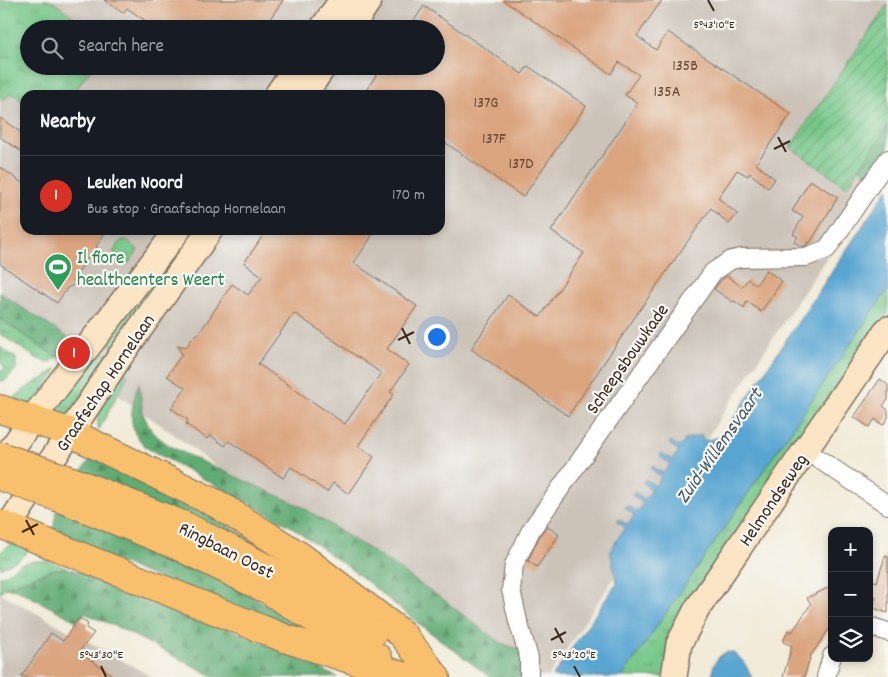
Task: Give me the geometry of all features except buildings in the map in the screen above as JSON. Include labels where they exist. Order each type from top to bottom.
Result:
[{"type":"main road","points":[[0,409],[69,432],[217,504],[300,556],[402,634],[436,677]]},
{"type":"main road","name":"Ringbaan Oost","points":[[0,456],[268,590],[351,640],[406,677]]},
{"type":"main road","name":"Ringbaan Oost","points":[[0,476],[74,493],[185,526],[279,575],[358,622],[436,677]]},
{"type":"main road","points":[[2,529],[284,638],[406,677]]},
{"type":"street","points":[[328,20],[342,0]]},
{"type":"street","points":[[356,20],[369,0]]},
{"type":"street","points":[[280,90],[290,75]]},
{"type":"street","points":[[307,90],[318,75]]},
{"type":"street","name":"Scheepsbouwkade","points":[[529,677],[529,658],[511,590],[514,565],[537,522],[713,272],[731,260],[741,258],[806,257],[827,249],[888,159]]},
{"type":"street","name":"Graafschap Hornelaan","points":[[0,466],[32,419],[174,235]]},
{"type":"street","name":"Graafschap Hornelaan","points":[[2,529],[207,235]]},
{"type":"street","name":"Helmondseweg","points":[[674,677],[679,644],[697,609],[888,329]]},
{"type":"street","points":[[804,450],[888,505]]},
{"type":"street","points":[[873,627],[888,632]]},
{"type":"street","points":[[826,677],[830,662]]},
{"type":"shaded area","points":[[0,0],[888,0],[888,165],[548,677],[494,677],[168,430],[0,313]]},
{"type":"shaded area","points":[[0,593],[152,677],[0,677]]},
{"type":"green space","points":[[0,0],[50,0],[79,20],[20,20],[20,75],[86,75],[76,90],[20,90],[20,99],[12,93],[3,100],[0,98]]},
{"type":"green space","points":[[888,4],[888,125],[847,187],[790,147]]},
{"type":"green space","points":[[888,125],[888,149],[868,178],[860,167]]},
{"type":"green space","points":[[184,235],[201,235],[120,352],[105,341]]},
{"type":"green space","points":[[127,240],[138,250],[128,264],[113,252],[121,241]]},
{"type":"green space","points":[[888,289],[888,314],[814,422],[662,677],[622,677]]},
{"type":"green space","points":[[0,293],[70,339],[58,358],[0,319]]},
{"type":"green space","points":[[0,319],[58,358],[47,363],[36,358],[0,334]]},
{"type":"green space","points":[[0,347],[16,358],[16,369],[5,381],[0,381],[0,371],[6,369],[0,362]]},
{"type":"green space","points":[[98,349],[115,360],[68,428],[44,420]]},
{"type":"green space","points":[[59,367],[33,406],[11,401],[22,391]]},
{"type":"green space","points":[[124,372],[128,375],[99,430],[98,414],[104,399]]},
{"type":"green space","points":[[139,383],[143,414],[152,432],[170,446],[301,506],[375,553],[444,600],[500,643],[523,650],[523,677],[490,677],[419,624],[359,575],[292,527],[147,448],[136,435],[132,422],[132,409]]},
{"type":"green space","points":[[94,455],[168,491],[312,574],[77,477]]},
{"type":"green space","points":[[57,507],[88,518],[237,588],[361,658],[52,536]]},
{"type":"green space","points":[[13,542],[33,546],[20,559],[0,568],[0,553]]},
{"type":"green space","points":[[47,561],[68,568],[51,570],[4,588],[0,594],[0,575],[3,576],[20,564]]},
{"type":"green space","points":[[68,568],[204,618],[337,677],[215,677],[119,628],[84,613],[78,622],[16,589],[4,588],[51,570]]},
{"type":"water","name":"Zuid-Willemsvaart","points":[[888,188],[888,289],[622,677],[552,677],[617,583],[610,551],[625,527],[617,522],[619,519],[628,525],[634,515],[625,508],[627,505],[637,512],[643,503],[632,495],[634,492],[645,499],[652,490],[643,483],[645,479],[655,486],[661,477],[650,468],[652,466],[663,473],[670,464],[660,457],[662,453],[672,460],[679,451],[669,444],[671,441],[680,447],[686,439],[702,435],[702,441],[721,437]]},
{"type":"water","points":[[727,652],[736,654],[739,657],[752,677],[713,677],[713,669],[716,662],[720,656]]},
{"type":"place","name":"Il fiore healthcenters Weert","points":[[58,291]]},
{"type":"place","name":"Leuken Noord","points":[[74,353]]}]
